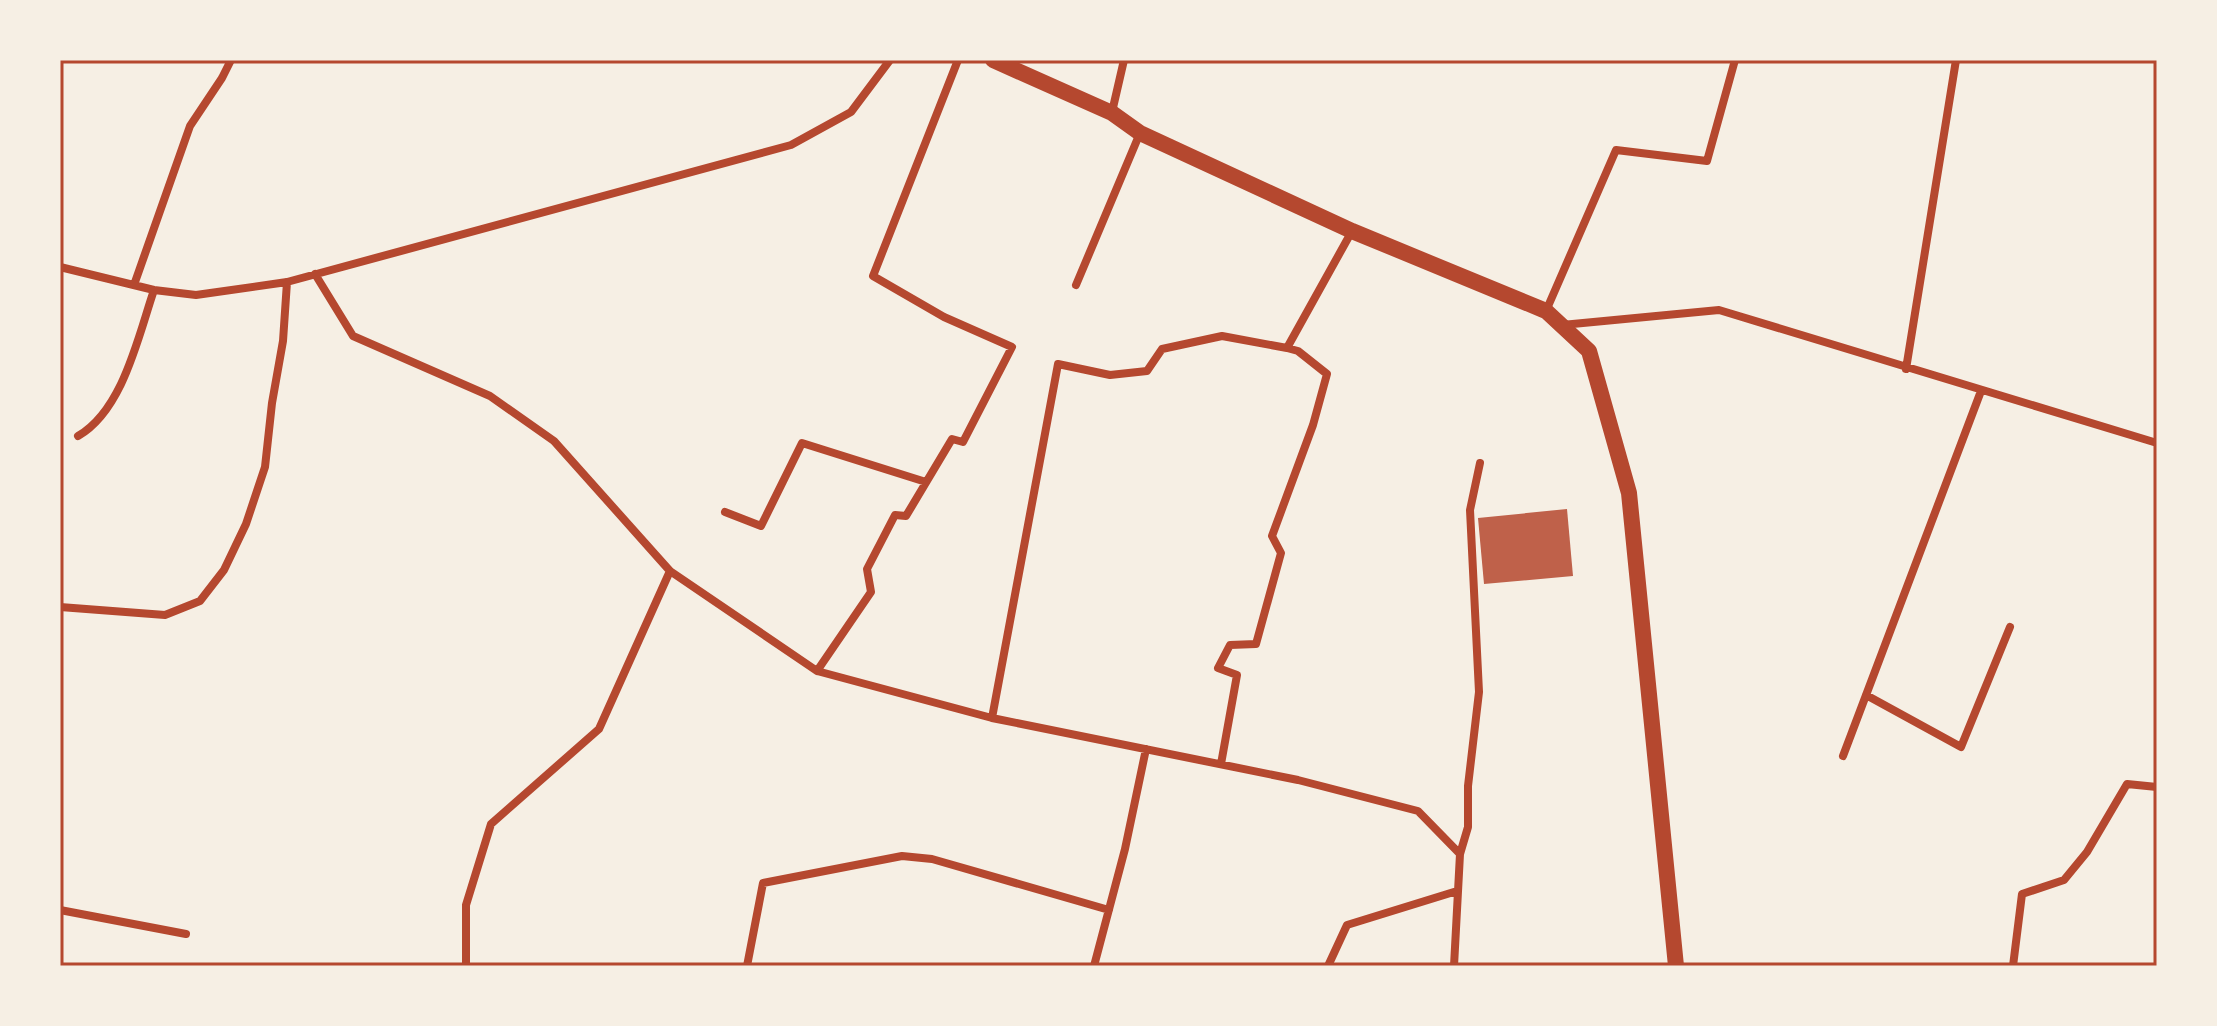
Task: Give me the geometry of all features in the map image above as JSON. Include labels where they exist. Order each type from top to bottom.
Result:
[{"type":"main road","points":[[1000,61],[1112,113],[1140,133],[1352,231],[1546,311],[1589,351],[1629,493],[1676,966]]},
{"type":"street","points":[[134,285],[190,126],[231,60]]},
{"type":"street","points":[[60,267],[154,290],[196,295],[287,282],[791,145],[851,112],[890,60]]},
{"type":"street","points":[[817,671],[871,592],[867,569],[895,515],[906,516],[952,439],[963,442],[1012,347],[944,317],[873,276],[958,60]]},
{"type":"street","points":[[1112,113],[1124,60]]},
{"type":"street","points":[[1546,311],[1616,150],[1707,161],[1735,60]]},
{"type":"street","points":[[1906,369],[1956,60]]},
{"type":"street","points":[[1076,285],[1140,133]]},
{"type":"street","points":[[1287,348],[1352,231]]},
{"type":"street","points":[[315,274],[353,336],[490,396],[554,441],[670,571],[817,671],[992,718],[1298,780],[1418,811],[1460,854]]},
{"type":"street","points":[[60,607],[165,615],[200,601],[224,570],[246,524],[265,467],[283,341],[287,282]]},
{"type":"street","points":[[78,436],[93,427],[122,382],[154,290]]},
{"type":"street","points":[[1562,325],[1719,310],[2157,443]]},
{"type":"street","points":[[992,718],[1058,364],[1110,375],[1147,371],[1162,349],[1222,336],[1287,348],[1298,351],[1327,374],[1313,425],[1272,536],[1281,553],[1256,644],[1230,645],[1218,668],[1237,675],[1221,764]]},
{"type":"street","points":[[1843,756],[1981,391]]},
{"type":"street","points":[[725,512],[761,526],[802,443],[926,482]]},
{"type":"street","points":[[1454,966],[1460,854],[1468,827],[1468,786],[1479,692],[1470,510],[1480,463]]},
{"type":"street","points":[[466,966],[466,905],[491,824],[599,729],[670,571]]},
{"type":"street","points":[[1866,695],[1961,747],[2010,627]]},
{"type":"street","points":[[1094,966],[1146,749]]},
{"type":"street","points":[[2013,966],[2022,894],[2064,880],[2087,852],[2127,784],[2157,787]]},
{"type":"street","points":[[747,966],[763,883],[902,856],[932,859],[1109,910]]},
{"type":"street","points":[[1328,966],[1347,925],[1457,891]]},
{"type":"street","points":[[60,910],[186,934]]},
{"type":"building","points":[[1567,509],[1573,576],[1484,584],[1478,518]]}]
